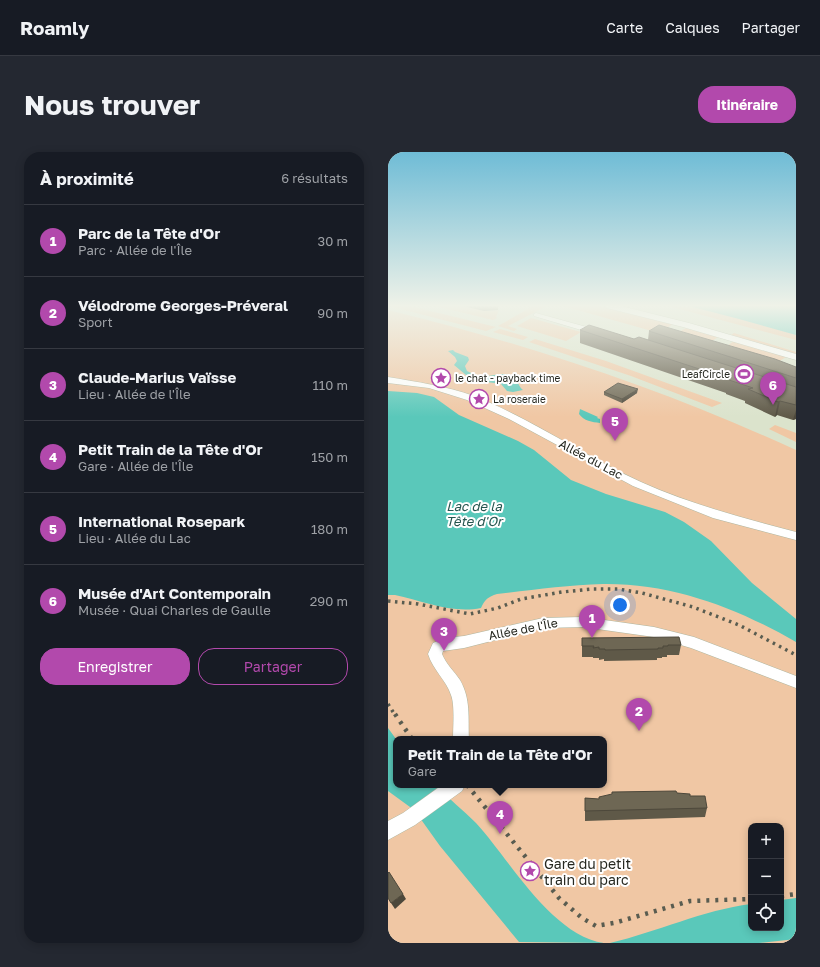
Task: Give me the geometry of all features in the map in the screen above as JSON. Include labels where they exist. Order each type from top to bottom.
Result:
[{"type":"main road","points":[[748,343],[796,357]]},
{"type":"main road","points":[[773,343],[796,350]]},
{"type":"street","name":"Allée du Lac","points":[[388,380],[430,386],[470,398],[512,417],[637,484],[717,515],[796,536]]},
{"type":"street","name":"Allée de l'Île","points":[[461,736],[460,697],[454,684],[438,663],[436,654],[438,647],[444,644],[464,642],[543,623],[582,622],[654,632],[694,643],[796,682]]},
{"type":"street","points":[[388,831],[409,819],[452,788]]},
{"type":"shaded area","points":[[388,343],[509,343],[544,353],[646,388],[747,428],[796,450],[796,943],[388,943]]},
{"type":"shaded area","points":[[532,343],[548,343],[606,361],[722,403],[712,407],[631,376]]},
{"type":"shaded area","points":[[699,343],[709,343],[706,345]]},
{"type":"shaded area","points":[[731,343],[740,343],[786,357],[778,362],[727,346]]},
{"type":"shaded area","points":[[757,343],[766,343],[796,352],[796,355]]},
{"type":"shaded area","points":[[775,425],[796,433],[796,442],[769,429]]},
{"type":"water","points":[[453,350],[468,357],[469,360],[465,366],[467,371],[483,376],[504,374],[511,375],[515,378],[523,390],[513,392],[507,391],[501,384],[487,382],[480,377],[466,375],[454,365],[457,361],[448,351]]},
{"type":"water","name":"Lac de la Tête d'Or","points":[[388,391],[417,393],[434,397],[459,415],[518,441],[534,450],[571,480],[606,494],[665,512],[684,522],[711,541],[752,583],[796,619],[796,642],[751,618],[727,608],[679,593],[629,585],[576,585],[497,594],[487,599],[481,608],[470,609],[448,608],[395,595],[388,595]]},
{"type":"water","points":[[580,409],[598,417],[597,418],[600,419],[600,423],[591,422],[583,418],[579,414]]},
{"type":"water","points":[[388,728],[394,736],[393,788],[439,788],[476,823],[517,875],[549,911],[566,926],[585,937],[604,943],[519,942],[440,846],[420,818],[410,807],[388,791]]},
{"type":"water","points":[[796,898],[796,939],[759,943],[610,943],[715,911],[748,904],[748,931],[784,931],[784,900]]},
{"type":"building","points":[[620,343],[658,343],[796,387],[796,405],[780,401],[778,402],[748,389],[753,388],[729,380],[730,379]]},
{"type":"building","points":[[686,343],[720,343],[775,359],[796,367],[796,378]]},
{"type":"building","points":[[618,383],[638,389],[622,399],[604,392]]},
{"type":"building","points":[[679,637],[681,645],[668,645],[658,649],[605,650],[599,649],[599,647],[593,648],[594,646],[582,646],[582,638]]},
{"type":"building","points":[[676,791],[677,793],[690,794],[690,796],[705,796],[707,808],[585,811],[585,798],[599,799],[599,797],[612,794],[612,792]]},
{"type":"building","points":[[389,872],[403,894],[391,903],[388,898]]},
{"type":"railway","points":[[388,601],[418,604],[470,614],[498,608],[521,599],[562,592],[593,589],[618,589],[642,593],[693,607],[739,625],[796,655]]},
{"type":"railway","points":[[388,704],[395,715]]},
{"type":"railway","points":[[395,714],[410,736]]},
{"type":"railway","points":[[469,788],[559,898],[582,918],[596,926],[614,923],[690,901],[748,899]]},
{"type":"railway","points":[[784,896],[796,894]]},
{"type":"place","name":"LeafCircle","points":[[744,374]]},
{"type":"place","name":"le chat - payback time","points":[[441,378]]},
{"type":"place","name":"La roseraie","points":[[479,399]]},
{"type":"place","name":"Musée d'Art Contemporain","points":[[773,405]]},
{"type":"place","name":"International Rosepark","points":[[615,441]]},
{"type":"place","name":"Parc de la Tête d'Or","points":[[592,638]]},
{"type":"place","name":"Claude-Marius Vaïsse","points":[[444,651]]},
{"type":"place","name":"Vélodrome Georges-Préveral","points":[[639,731]]},
{"type":"place","name":"Petit Train de la Tête d'Or","points":[[500,834]]},
{"type":"place","name":"Gare du petit train du parc","points":[[530,871]]}]
